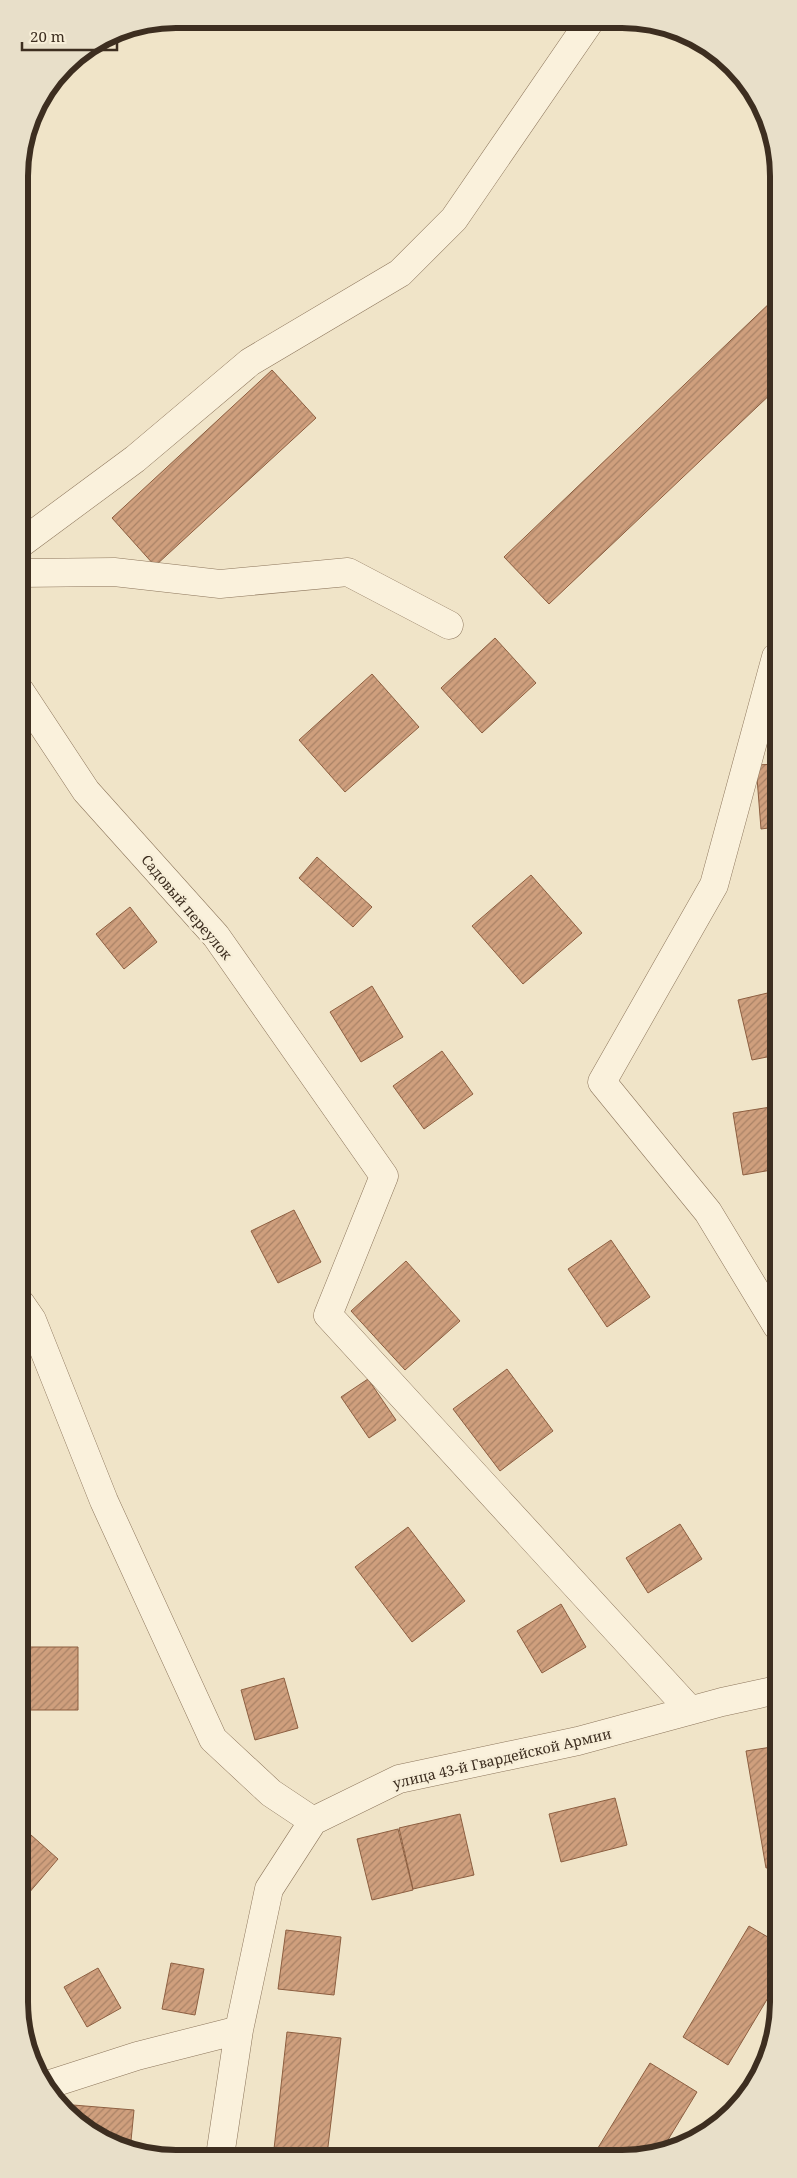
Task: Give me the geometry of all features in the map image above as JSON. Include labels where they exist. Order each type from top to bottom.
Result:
[{"type":"street","points":[[28,538],[135,459],[250,362],[400,273],[454,219],[585,28]]},
{"type":"street","points":[[28,573],[114,572],[220,584],[348,572],[449,625]]},
{"type":"street","points":[[769,1313],[708,1212],[602,1082],[714,886],[770,681]]},
{"type":"street","name":"Садовый переулок","points":[[28,703],[86,791],[216,936],[384,1176],[328,1315],[690,1710]]},
{"type":"street","points":[[28,1314],[32,1320],[104,1501],[213,1739],[271,1793],[313,1821],[269,1889],[239,2030],[221,2150]]},
{"type":"street","name":"улица 43-й Гвардейской Армии","points":[[313,1821],[399,1779],[578,1741],[690,1710],[769,1692]]},
{"type":"street","points":[[52,2083],[137,2056],[239,2030]]},
{"type":"building","points":[[770,303],[770,395],[549,604],[504,557]]},
{"type":"building","points":[[272,370],[316,418],[155,566],[112,518]]},
{"type":"building","points":[[495,638],[536,683],[482,733],[441,688]]},
{"type":"building","points":[[372,674],[419,727],[345,792],[299,740]]},
{"type":"building","points":[[770,764],[770,828],[761,829],[756,765]]},
{"type":"building","points":[[317,857],[372,907],[353,927],[299,878]]},
{"type":"building","points":[[531,875],[582,933],[523,984],[472,926]]},
{"type":"building","points":[[130,907],[157,942],[124,969],[96,934]]},
{"type":"building","points":[[372,986],[403,1037],[361,1062],[330,1012]]},
{"type":"building","points":[[770,993],[770,1056],[752,1060],[738,1000]]},
{"type":"building","points":[[442,1051],[473,1094],[424,1129],[393,1086]]},
{"type":"building","points":[[769,1107],[769,1170],[743,1175],[733,1113]]},
{"type":"building","points":[[294,1210],[321,1262],[278,1283],[251,1231]]},
{"type":"building","points":[[611,1240],[650,1297],[607,1327],[568,1269]]},
{"type":"building","points":[[406,1261],[460,1321],[405,1370],[351,1311]]},
{"type":"building","points":[[507,1369],[553,1431],[500,1471],[453,1409]]},
{"type":"building","points":[[368,1379],[396,1420],[369,1438],[341,1397]]},
{"type":"building","points":[[680,1524],[702,1559],[648,1593],[626,1558]]},
{"type":"building","points":[[408,1527],[465,1601],[412,1642],[355,1567]]},
{"type":"building","points":[[561,1604],[586,1647],[542,1673],[517,1631]]},
{"type":"building","points":[[28,1647],[78,1647],[78,1710],[28,1710]]},
{"type":"building","points":[[284,1678],[298,1728],[255,1740],[241,1690]]},
{"type":"building","points":[[769,1747],[769,1867],[766,1868],[746,1751]]},
{"type":"building","points":[[615,1798],[627,1845],[561,1862],[549,1814]]},
{"type":"building","points":[[460,1814],[474,1875],[413,1889],[399,1828]]},
{"type":"building","points":[[398,1829],[413,1890],[372,1900],[357,1839]]},
{"type":"building","points":[[28,1832],[58,1859],[28,1894]]},
{"type":"building","points":[[749,1926],[769,1938],[769,1996],[728,2065],[683,2037]]},
{"type":"building","points":[[286,1930],[341,1937],[334,1995],[278,1989]]},
{"type":"building","points":[[171,1963],[204,1969],[195,2015],[162,2009]]},
{"type":"building","points":[[98,1968],[121,2008],[87,2027],[64,1987]]},
{"type":"building","points":[[287,2032],[341,2038],[328,2150],[274,2149]]},
{"type":"building","points":[[650,2063],[697,2092],[666,2144],[631,2150],[597,2150]]},
{"type":"building","points":[[73,2105],[134,2110],[131,2144],[102,2131],[73,2109]]}]
